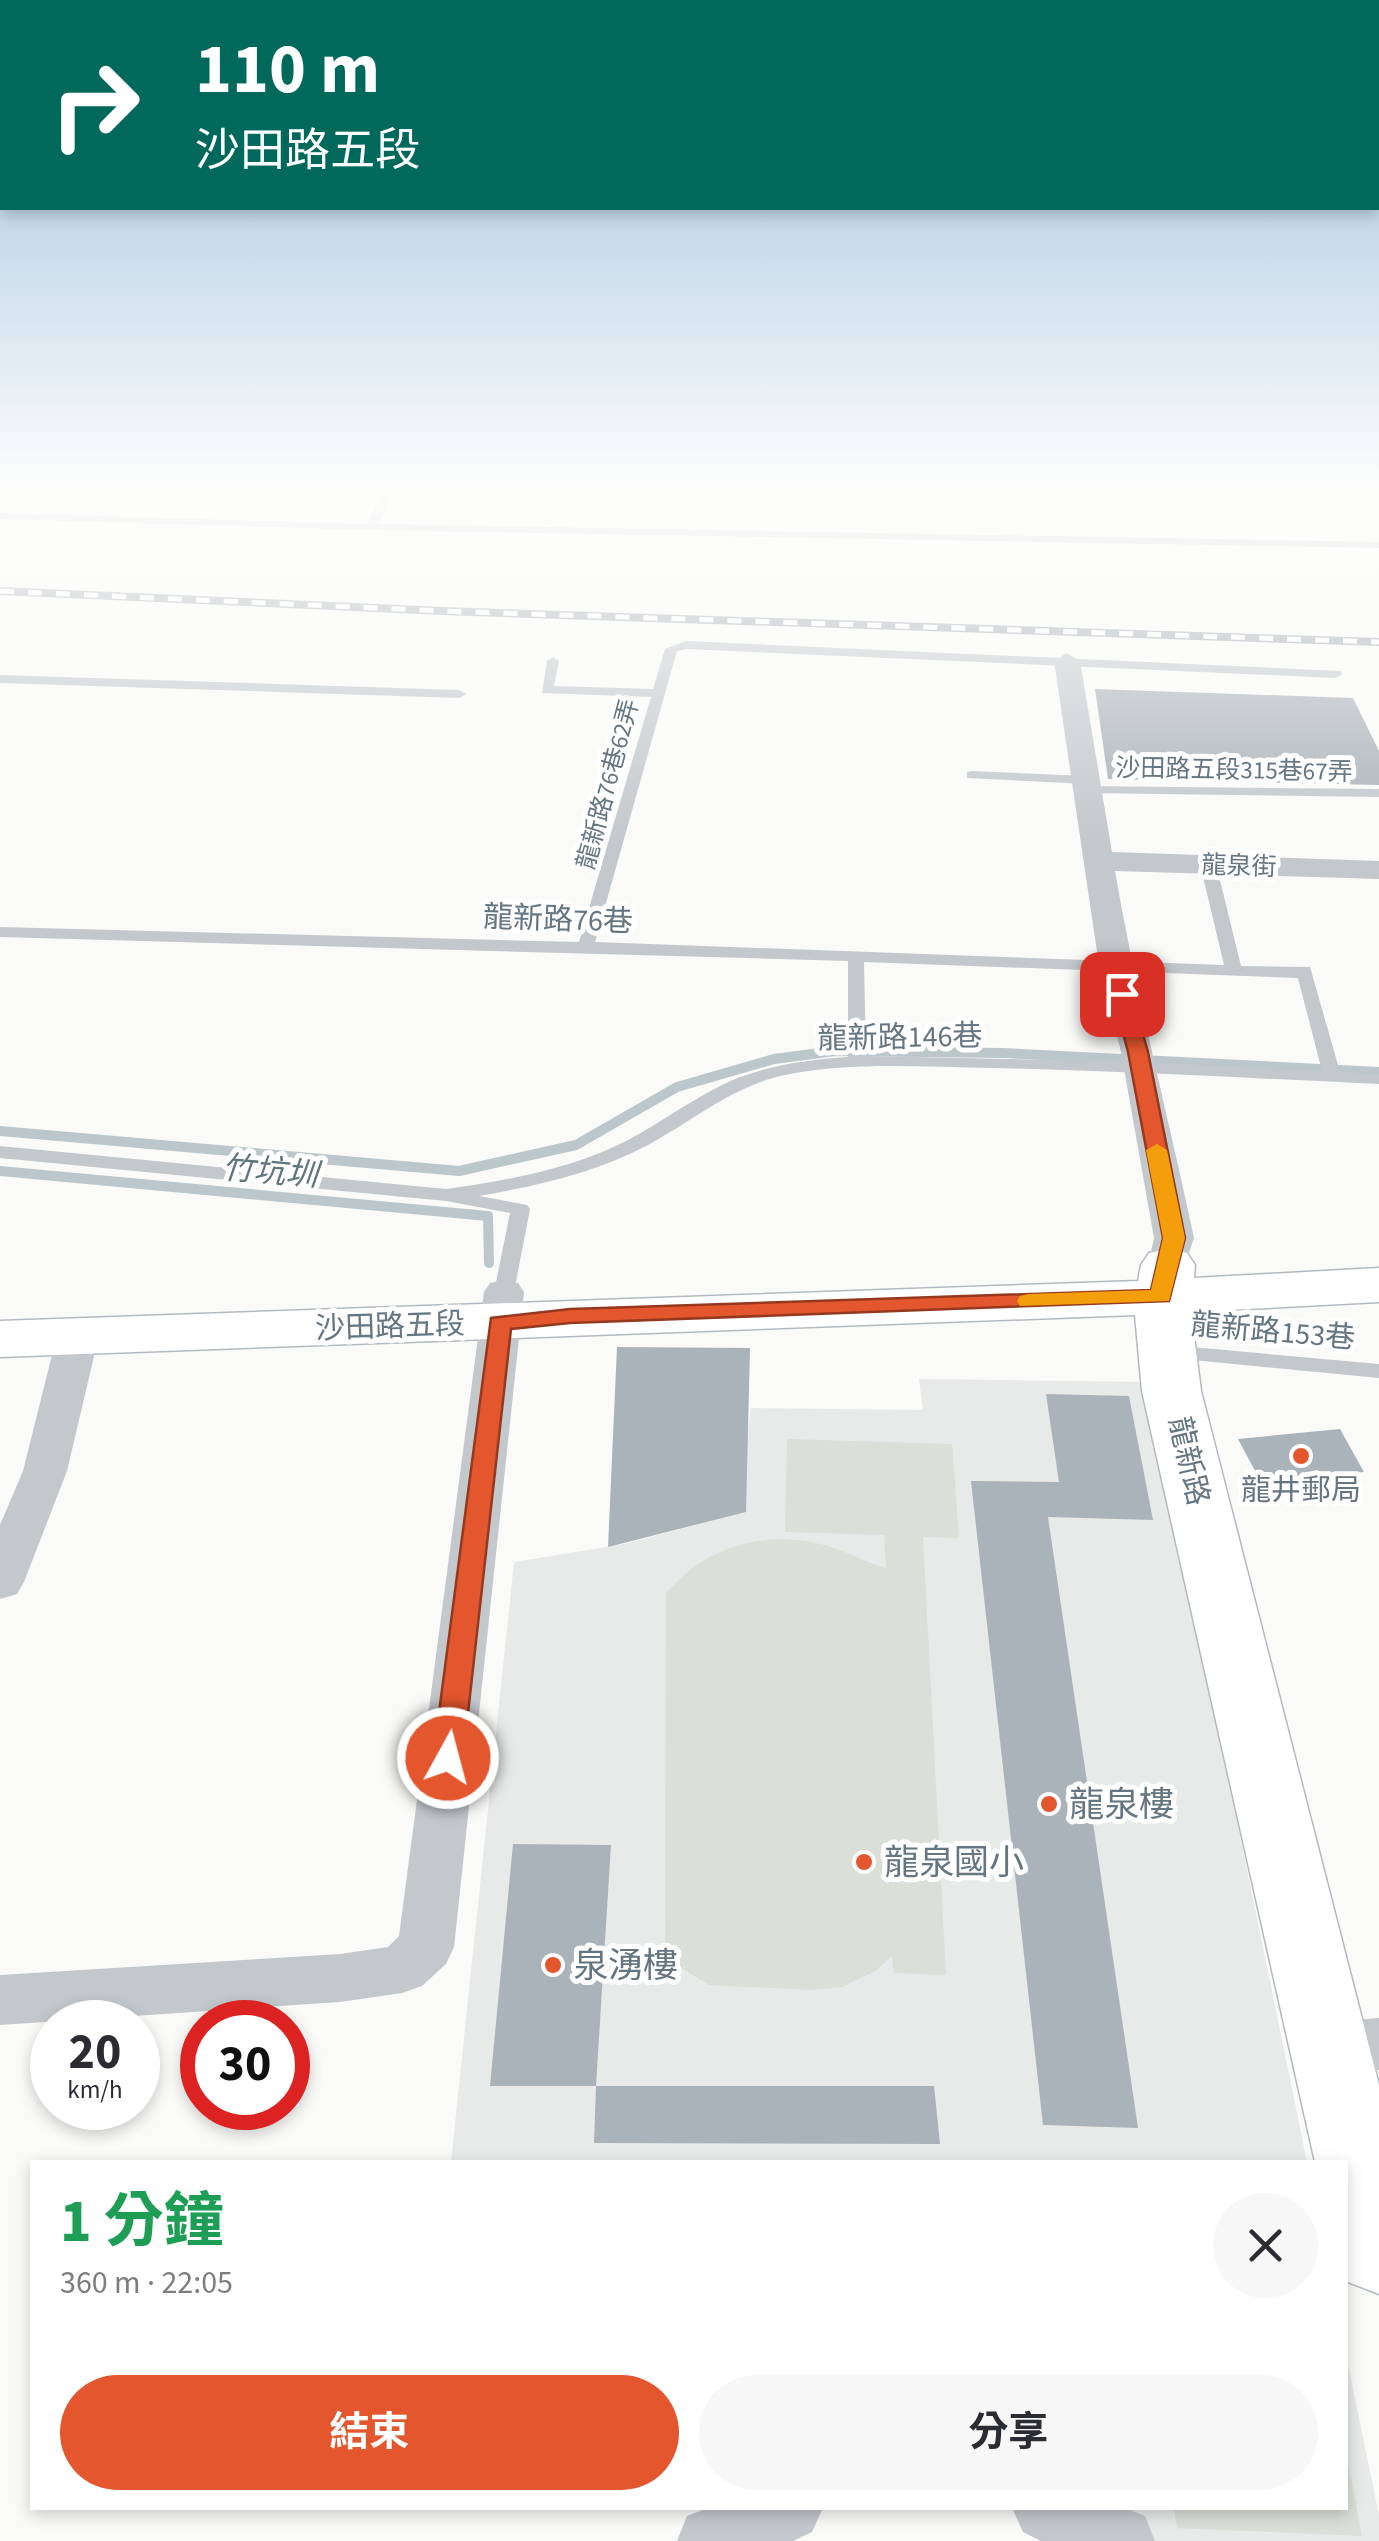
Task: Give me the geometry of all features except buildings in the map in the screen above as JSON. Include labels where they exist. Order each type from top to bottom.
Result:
[{"type":"street","name":"龍新路","points":[[1068,661],[1115,965],[1140,1062],[1174,1238],[1164,1304],[1188,1450],[1243,1707],[1355,2046],[1379,2253]]},
{"type":"street","name":"龍泉街","points":[[1100,861],[1379,870]]},
{"type":"street","name":"沙田路五段","points":[[1164,1304],[1379,1254]]},
{"type":"street","name":"沙田路五段","points":[[0,1306],[502,1307],[570,1316],[1164,1304],[1379,1285]]},
{"type":"street","name":"沙田路五段","points":[[0,1339],[502,1307]]},
{"type":"street","points":[[0,2000],[340,1978],[402,1969],[426,1947],[502,1307]]},
{"type":"street","points":[[0,1582],[45,1471],[78,1335]]},
{"type":"street","points":[[712,2541],[783,2510]]},
{"type":"street","points":[[1052,2510],[1120,2541]]},
{"type":"lane","name":"龍新路76巷62弄","points":[[586,947],[671,649],[686,646],[1068,661]]},
{"type":"lane","points":[[553,661],[547,690],[656,694]]},
{"type":"lane","points":[[1068,661],[1336,674]]},
{"type":"lane","points":[[0,679],[459,694]]},
{"type":"lane","name":"沙田路五段315巷67弄","points":[[972,774],[1088,785],[1379,793]]},
{"type":"lane","points":[[1208,864],[1233,968]]},
{"type":"lane","name":"龍新路76巷","points":[[0,932],[1305,971],[1330,1071]]},
{"type":"lane","points":[[856,959],[857,1055]]},
{"type":"lane","name":"龍新路146巷","points":[[446,1195],[520,1182],[593,1161],[636,1144],[703,1102],[757,1077],[857,1055],[1140,1062],[1330,1071],[1379,1079]]},
{"type":"lane","points":[[0,1152],[446,1195],[520,1209],[502,1307]]},
{"type":"lane","name":"龍新路153巷","points":[[1164,1304],[1379,1370]]},
{"type":"shaded area","name":"龍泉國小","points":[[919,1379],[1147,1382],[1307,2160],[451,2160],[514,1562],[624,1544],[746,1512],[746,1446],[751,1408],[923,1410]]},
{"type":"shaded area","points":[[787,1439],[952,1444],[959,1538],[923,1537],[946,1975],[894,1973],[892,1956],[877,1970],[842,1987],[813,1990],[709,1985],[665,1958],[666,1594],[698,1564],[756,1541],[799,1540],[820,1544],[886,1568],[884,1535],[785,1532]]},
{"type":"shaded area","points":[[1348,2365],[1379,2515],[1379,2541],[1104,2541],[1101,2510],[1348,2510]]},
{"type":"shaded area","points":[[1348,2463],[1362,2536],[1177,2528],[1174,2510],[1348,2510]]},
{"type":"waterway","points":[[0,1131],[459,1171],[576,1145],[677,1087],[774,1059],[835,1051],[1003,1053],[1379,1072]]},
{"type":"waterway","name":"竹坑圳","points":[[0,1171],[488,1216],[489,1263]]},
{"type":"railway","points":[[278,604],[1379,642]]},
{"type":"slow traffic","points":[[1028,1301],[1161,1296],[1174,1238],[1157,1150]]},
{"type":"place","name":"龍井郵局","points":[[1301,1456]]},
{"type":"place","name":"龍泉樓","points":[[1049,1804]]},
{"type":"place","name":"龍泉國小","points":[[864,1862]]},
{"type":"place","name":"泉湧樓","points":[[553,1965]]},
{"type":"route","points":[[448,1758],[500,1323],[570,1316],[1161,1296],[1174,1238],[1138,1052],[1122,994]]}]
